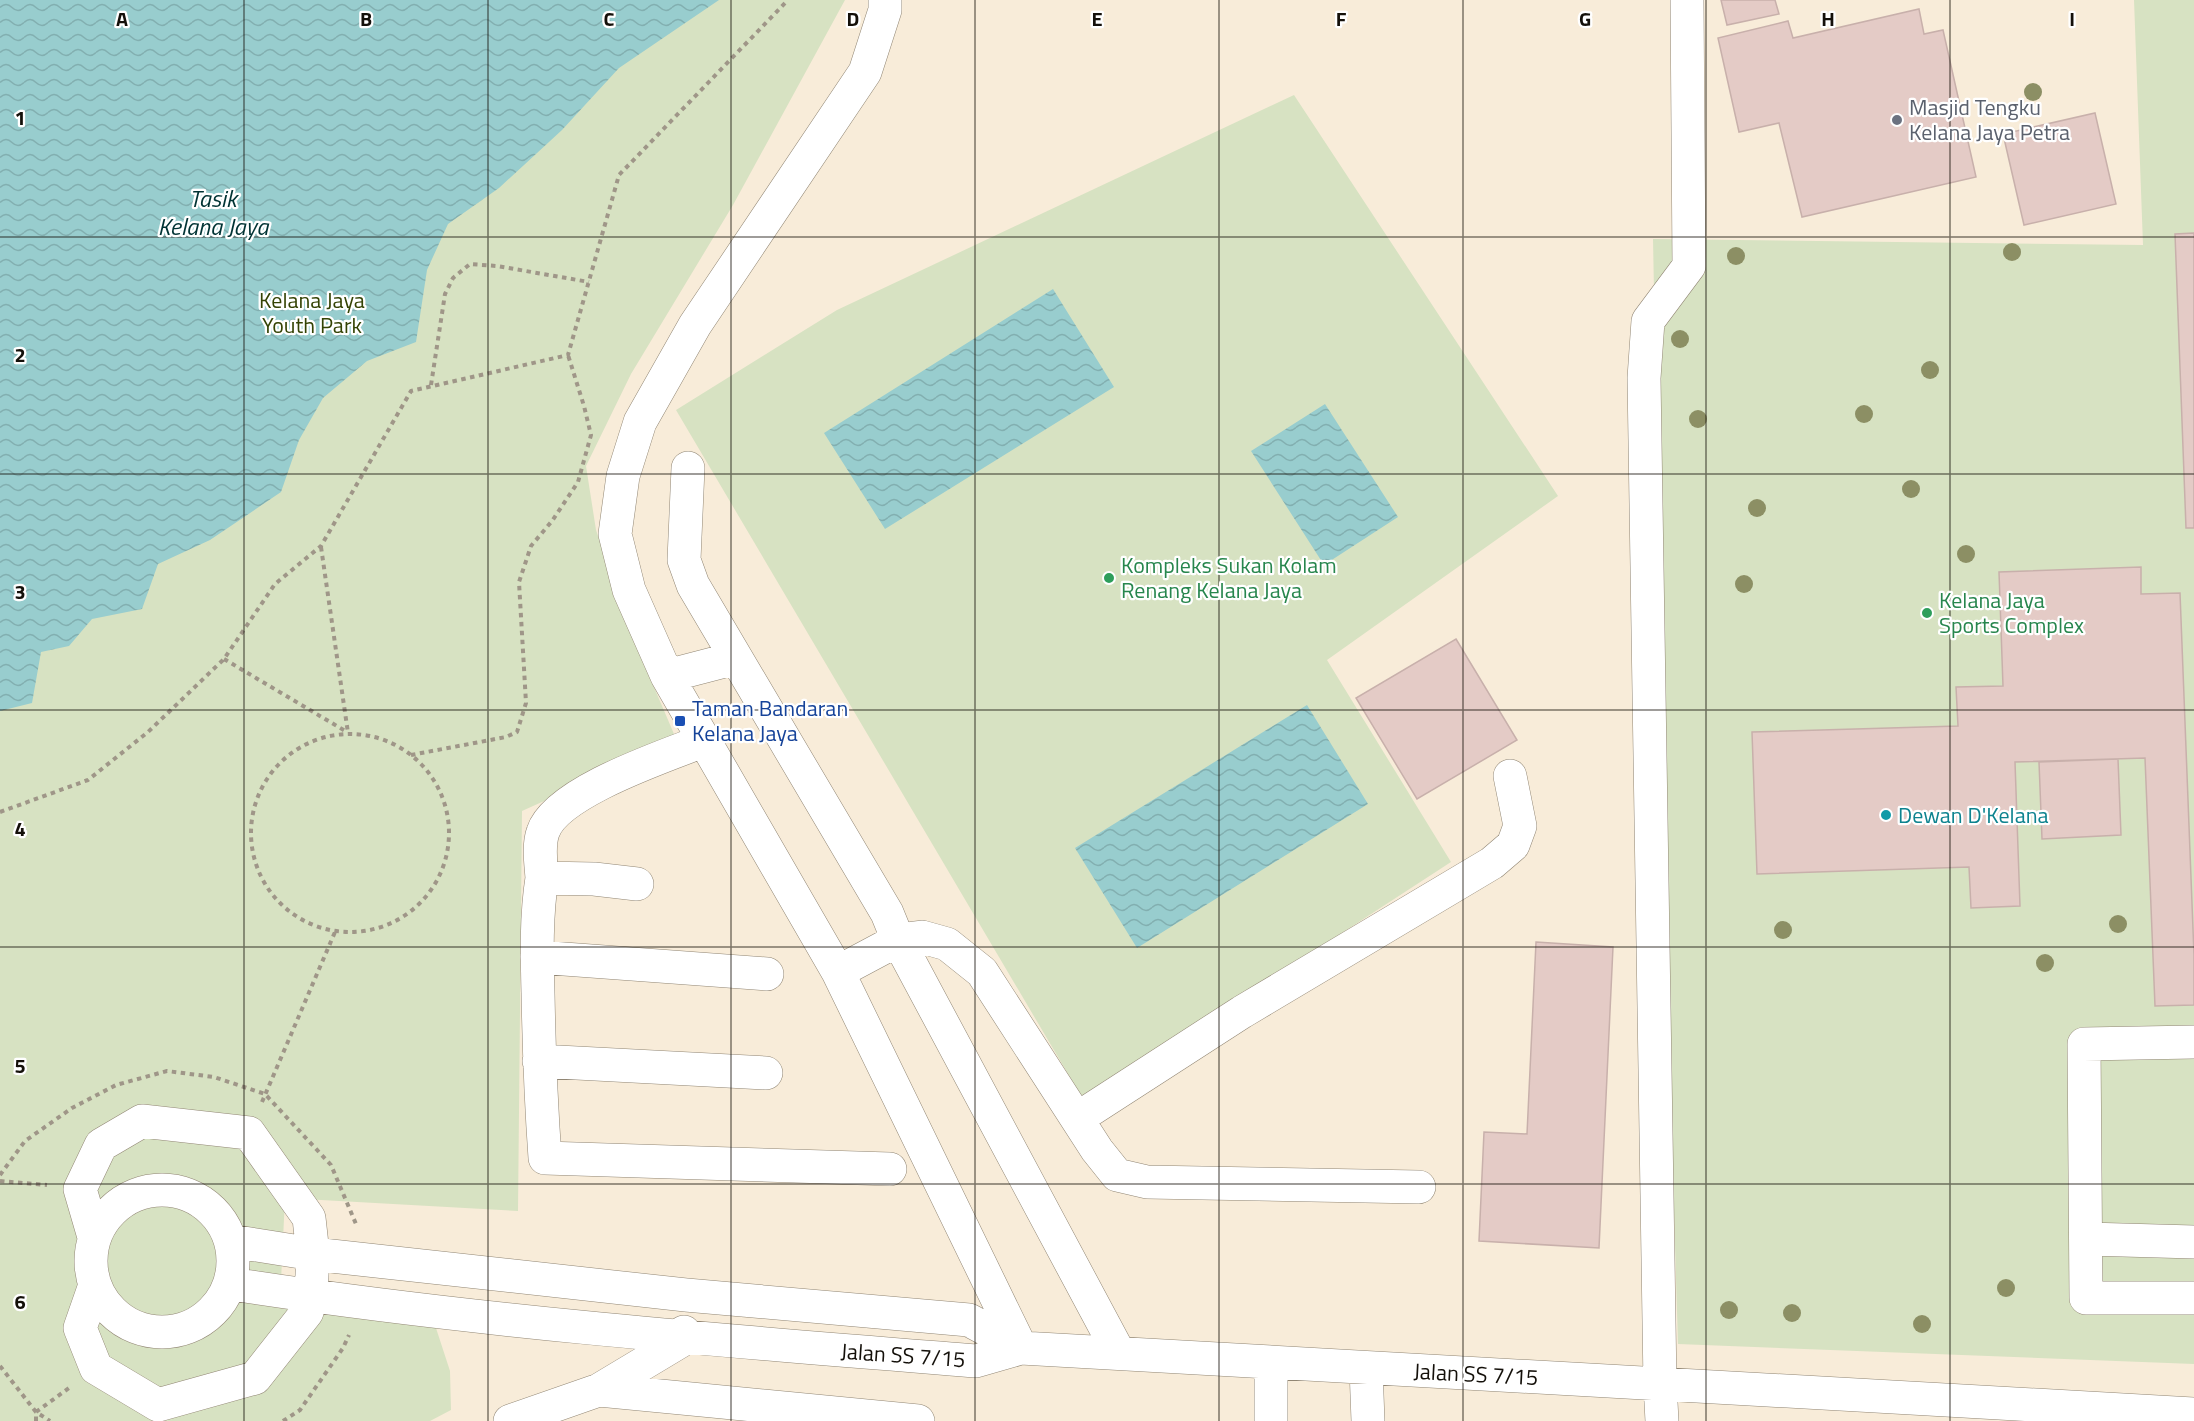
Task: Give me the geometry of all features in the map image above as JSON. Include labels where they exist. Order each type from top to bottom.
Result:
[{"type":"street","points":[[885,0],[885,10],[865,72],[695,325],[640,422],[623,476],[615,534],[629,590],[667,676],[838,972],[1020,1348]]},
{"type":"street","points":[[1662,1421],[1644,378],[1648,321],[1689,266],[1687,0]]},
{"type":"street","points":[[688,468],[684,560],[693,585],[887,914],[898,940],[1119,1353]]},
{"type":"street","points":[[667,676],[736,658]]},
{"type":"street","points":[[703,741],[614,777],[560,808],[543,832],[542,878],[537,911],[537,957],[544,1158],[890,1169]]},
{"type":"street","points":[[1078,1118],[1242,1012],[1492,863],[1513,845],[1520,826],[1510,776]]},
{"type":"street","points":[[542,878],[594,879],[637,884]]},
{"type":"street","points":[[838,972],[898,940],[922,937],[947,944],[982,972],[1097,1150],[1117,1175],[1147,1182],[1419,1187]]},
{"type":"street","points":[[537,957],[767,974]]},
{"type":"street","points":[[2194,1042],[2084,1044],[2086,1298],[2194,1298]]},
{"type":"street","points":[[539,1061],[766,1073]]},
{"type":"street","points":[[94,1238],[80,1189],[101,1145],[142,1121],[249,1133],[309,1218],[313,1254],[311,1296],[307,1312],[255,1378],[158,1405],[96,1368],[80,1328],[95,1284]]},
{"type":"street","points":[[171,1190],[194,1197],[214,1212],[231,1241],[235,1262],[232,1284],[222,1300],[207,1316],[187,1328],[165,1332],[143,1330],[122,1320],[106,1304],[95,1284],[90,1262],[94,1238],[106,1216],[124,1200],[146,1191],[171,1190]]},
{"type":"street","points":[[2086,1239],[2194,1242]]},
{"type":"street","points":[[231,1241],[363,1260],[686,1295],[969,1320],[1020,1348]]},
{"type":"street","name":"Jalan SS 7/15","points":[[232,1284],[363,1303],[684,1338],[976,1361],[1020,1348],[2194,1414]]},
{"type":"street","points":[[510,1421],[599,1390],[684,1338],[686,1295]]},
{"type":"street","points":[[1271,1362],[1271,1421]]},
{"type":"street","points":[[1366,1368],[1368,1421]]},
{"type":"street","points":[[599,1390],[918,1421]]},
{"type":"path","points":[[411,755],[506,737],[517,732],[526,703],[519,582],[531,546],[552,521],[578,482],[591,435],[568,355],[619,175],[788,0]]},
{"type":"path","points":[[430,385],[444,294],[453,278],[470,264],[497,266],[589,282]]},
{"type":"path","points":[[0,812],[88,780],[148,732],[224,659],[275,584],[321,546],[411,391],[568,355]]},
{"type":"path","points":[[321,546],[348,733]]},
{"type":"path","points":[[224,659],[348,733]]},
{"type":"path","points":[[348,733],[382,739],[411,755],[434,780],[447,811],[448,845],[440,875],[422,902],[397,921],[367,931],[335,932],[304,922],[279,903],[260,877],[251,846],[252,812],[264,781],[286,756],[315,739],[348,733]]},
{"type":"path","points":[[249,1133],[335,932]]},
{"type":"path","points":[[0,1175],[25,1141],[72,1108],[116,1085],[167,1071],[214,1077],[266,1094],[330,1165],[355,1220],[363,1260]]},
{"type":"path","points":[[0,1181],[80,1189]]},
{"type":"path","points":[[282,1421],[300,1410],[343,1348],[363,1303]]},
{"type":"path","points":[[0,1366],[36,1412],[50,1421]]},
{"type":"path","points":[[36,1412],[96,1368]]},
{"type":"path","points":[[36,1412],[36,1421]]},
{"type":"green space","name":"Kelana Jaya Youth Park","points":[[0,0],[845,0],[733,205],[631,374],[586,466],[596,530],[636,645],[677,741],[522,811],[518,1211],[285,1198],[280,1302],[435,1325],[450,1371],[451,1410],[430,1421],[0,1421]]},
{"type":"green space","name":"Kelana Jaya Sports Complex","points":[[2134,0],[2194,0],[2194,1364],[1678,1344],[1667,981],[1653,239],[2143,245]]},
{"type":"green space","name":"Kompleks Sukan Kolam Renang Kelana Jaya","points":[[1294,95],[1558,496],[1327,660],[1451,862],[1084,1101],[676,410],[837,310]]},
{"type":"water","name":"Tasik Kelana Jaya","points":[[0,0],[719,0],[619,68],[562,130],[499,188],[448,224],[427,270],[416,342],[367,361],[323,398],[299,440],[281,492],[210,540],[158,564],[142,609],[92,619],[69,646],[41,652],[32,703],[0,711]]},
{"type":"water","points":[[1053,289],[1114,387],[885,529],[824,433]]},
{"type":"water","points":[[1325,404],[1398,517],[1324,565],[1251,451]]},
{"type":"water","points":[[1307,705],[1368,804],[1137,948],[1075,848]]},
{"type":"building","points":[[1721,0],[1775,0],[1779,14],[1727,25]]},
{"type":"building","points":[[1919,9],[1924,34],[1943,30],[1976,177],[1802,217],[1779,123],[1739,132],[1718,38],[1788,21],[1793,38]]},
{"type":"building","points":[[2095,113],[2116,204],[2024,225],[2003,134]]},
{"type":"building","points":[[2194,233],[2194,528],[2186,528],[2175,234]]},
{"type":"building","name":"Dewan D'Kelana","points":[[2141,567],[2141,594],[2180,593],[2194,1005],[2155,1006],[2145,758],[2015,762],[2020,906],[1971,908],[1969,867],[1757,874],[1752,732],[1958,726],[1956,687],[2003,686],[1999,572]]},
{"type":"building","points":[[1456,639],[1517,740],[1417,799],[1356,698]]},
{"type":"building","points":[[2118,759],[2121,835],[2042,839],[2039,762]]},
{"type":"building","points":[[1536,942],[1613,947],[1599,1248],[1479,1241],[1484,1132],[1527,1134]]},
{"type":"place","name":"Masjid Tengku Kelana Jaya Petra","points":[[1897,120]]},
{"type":"place","name":"Kompleks Sukan Kolam Renang Kelana Jaya","points":[[1109,578]]},
{"type":"place","name":"Kelana Jaya Sports Complex","points":[[1927,613]]},
{"type":"place","name":"Taman Bandaran Kelana Jaya","points":[[680,721]]},
{"type":"place","name":"Dewan D'Kelana","points":[[1886,815]]}]
